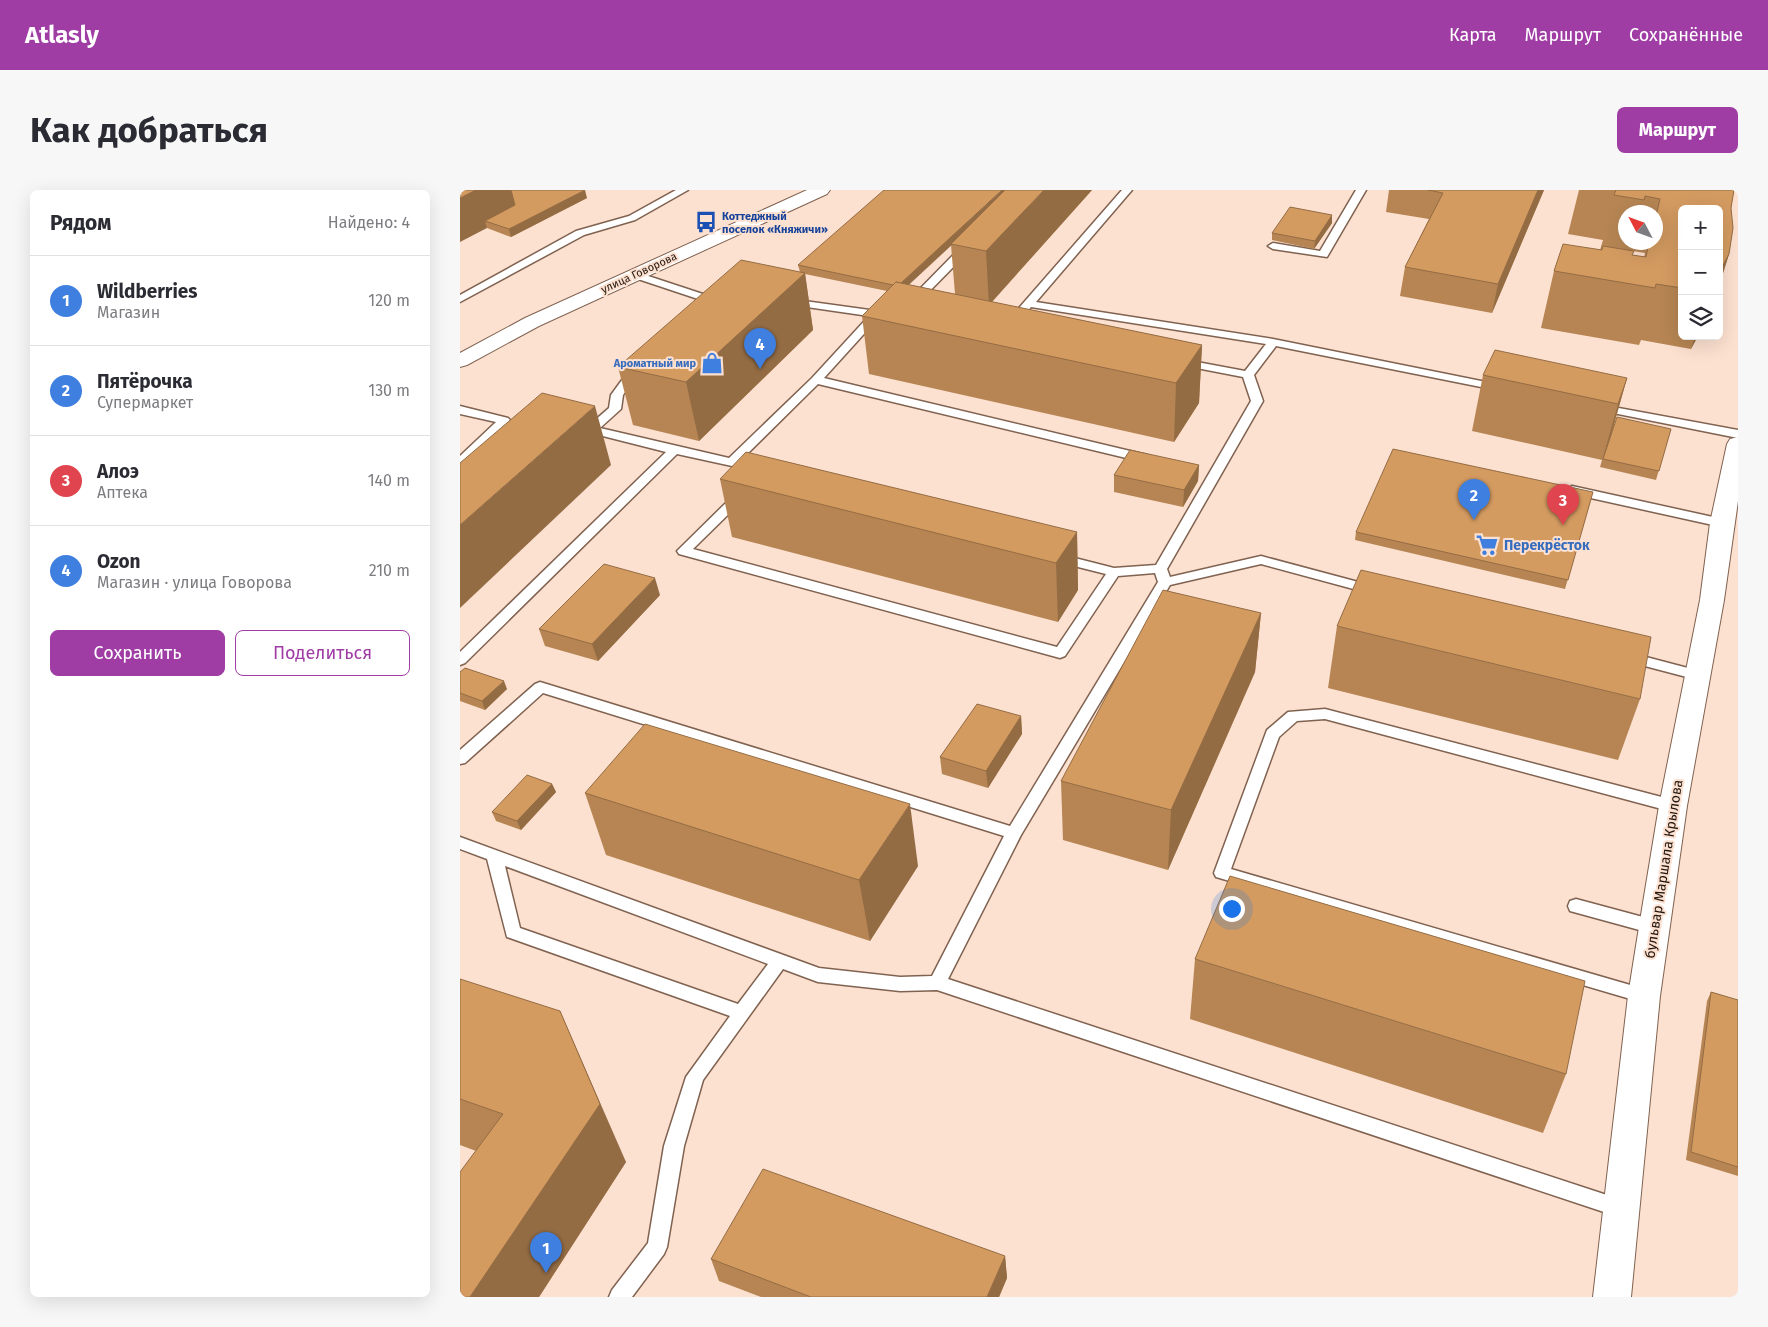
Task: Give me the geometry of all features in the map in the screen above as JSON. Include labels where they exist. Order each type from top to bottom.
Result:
[{"type":"street","name":"улица Говорова","points":[[460,361],[484,346],[532,322],[821,190]]},
{"type":"street","name":"бульвар Маршала Крылова","points":[[1612,1297],[1644,996],[1654,927],[1673,806],[1712,600],[1722,523],[1738,444]]},
{"type":"lane","points":[[460,299],[580,233],[632,218],[683,190]]},
{"type":"lane","points":[[1019,316],[1127,190]]},
{"type":"lane","points":[[1273,246],[1322,255],[1361,190]]},
{"type":"lane","points":[[921,313],[904,312],[977,237]]},
{"type":"lane","points":[[636,275],[723,302],[705,313]]},
{"type":"lane","points":[[732,462],[881,314],[780,300]]},
{"type":"lane","points":[[1029,304],[1273,342],[1515,390]]},
{"type":"lane","points":[[1248,375],[1273,342]]},
{"type":"lane","points":[[1172,360],[1248,375]]},
{"type":"lane","points":[[644,361],[633,372],[617,395],[615,409],[591,429],[674,450],[732,462],[743,472]]},
{"type":"lane","points":[[1165,582],[1160,569],[1209,474],[1257,401],[1248,375]]},
{"type":"lane","points":[[816,380],[1156,461]]},
{"type":"lane","points":[[1583,404],[1738,434]]},
{"type":"lane","points":[[460,410],[504,420],[460,462]]},
{"type":"lane","points":[[460,660],[674,450]]},
{"type":"lane","points":[[1560,488],[1722,523]]},
{"type":"lane","points":[[747,489],[684,551],[1060,654],[1114,572]]},
{"type":"lane","points":[[1047,555],[1114,572],[1160,569]]},
{"type":"lane","points":[[937,983],[1014,833],[1165,582],[1261,560],[1385,593]]},
{"type":"lane","points":[[1613,653],[1698,675]]},
{"type":"lane","points":[[460,759],[540,687],[1014,833]]},
{"type":"lane","points":[[1644,996],[1222,873],[1272,734],[1293,716],[1325,714],[1673,806]]},
{"type":"lane","points":[[461,846],[494,856],[818,975],[900,984],[937,983],[1622,1209]]},
{"type":"lane","points":[[494,856],[513,932],[742,1013]]},
{"type":"lane","points":[[1576,906],[1654,927]]},
{"type":"lane","points":[[619,1297],[656,1247],[674,1146],[695,1077],[779,961]]},
{"type":"building","points":[[460,190],[476,190],[460,198]]},
{"type":"building","points":[[511,190],[585,190],[509,229],[485,221],[515,205]]},
{"type":"building","points":[[884,190],[1002,190],[901,283],[896,282],[893,285],[798,265]]},
{"type":"building","points":[[1005,190],[1044,190],[986,251],[951,244]]},
{"type":"building","points":[[1428,190],[1538,190],[1498,284],[1405,267],[1443,193]]},
{"type":"building","points":[[1616,190],[1734,190],[1731,208],[1733,228],[1729,254],[1723,265],[1723,205],[1678,205],[1678,287],[1656,284],[1655,288],[1554,271],[1563,244],[1602,250],[1603,246],[1618,248],[1618,250],[1634,251],[1632,255],[1646,257],[1647,250],[1663,250],[1663,205],[1659,205],[1660,199],[1645,196],[1644,200],[1614,195]]},
{"type":"building","points":[[1290,207],[1332,215],[1315,241],[1272,233]]},
{"type":"building","points":[[741,260],[805,273],[686,382],[618,367]]},
{"type":"building","points":[[896,282],[1202,345],[1176,383],[862,316]]},
{"type":"building","points":[[1495,350],[1627,378],[1618,404],[1483,375]]},
{"type":"building","points":[[542,393],[595,406],[460,525],[460,463]]},
{"type":"building","points":[[1617,417],[1671,429],[1659,471],[1603,459]]},
{"type":"building","points":[[1393,449],[1593,492],[1568,580],[1356,532]]},
{"type":"building","points":[[1130,450],[1199,465],[1184,490],[1114,475]]},
{"type":"building","points":[[746,452],[1077,532],[1056,563],[720,479]]},
{"type":"building","points":[[604,564],[655,578],[592,644],[539,629]]},
{"type":"building","points":[[1361,570],[1651,637],[1640,699],[1337,626]]},
{"type":"building","points":[[1163,590],[1261,613],[1171,810],[1061,781]]},
{"type":"building","points":[[465,668],[504,681],[482,701],[460,693],[460,672]]},
{"type":"building","points":[[977,704],[1021,716],[986,771],[940,757]]},
{"type":"building","points":[[645,724],[910,804],[859,880],[585,793]]},
{"type":"building","points":[[527,775],[552,784],[517,821],[492,812]]},
{"type":"building","points":[[1230,876],[1585,981],[1566,1074],[1195,959]]},
{"type":"building","points":[[460,979],[560,1011],[600,1104],[470,1297],[460,1297],[460,1172],[503,1114],[460,1099]]},
{"type":"building","points":[[1711,992],[1738,1000],[1738,1167],[1691,1152]]},
{"type":"building","points":[[763,1169],[1005,1256],[987,1297],[811,1297],[711,1259]]},
{"type":"place","name":"Коттеджный поселок «Княжичи»","points":[[706,222]]},
{"type":"place","name":"Ароматный мир","points":[[712,363]]},
{"type":"place","name":"Ozon","points":[[760,369]]},
{"type":"place","name":"Пятёрочка","points":[[1474,520]]},
{"type":"place","name":"Алоэ","points":[[1563,525]]},
{"type":"place","name":"Перекрёсток","points":[[1487,545]]},
{"type":"place","name":"Wildberries","points":[[546,1273]]}]
